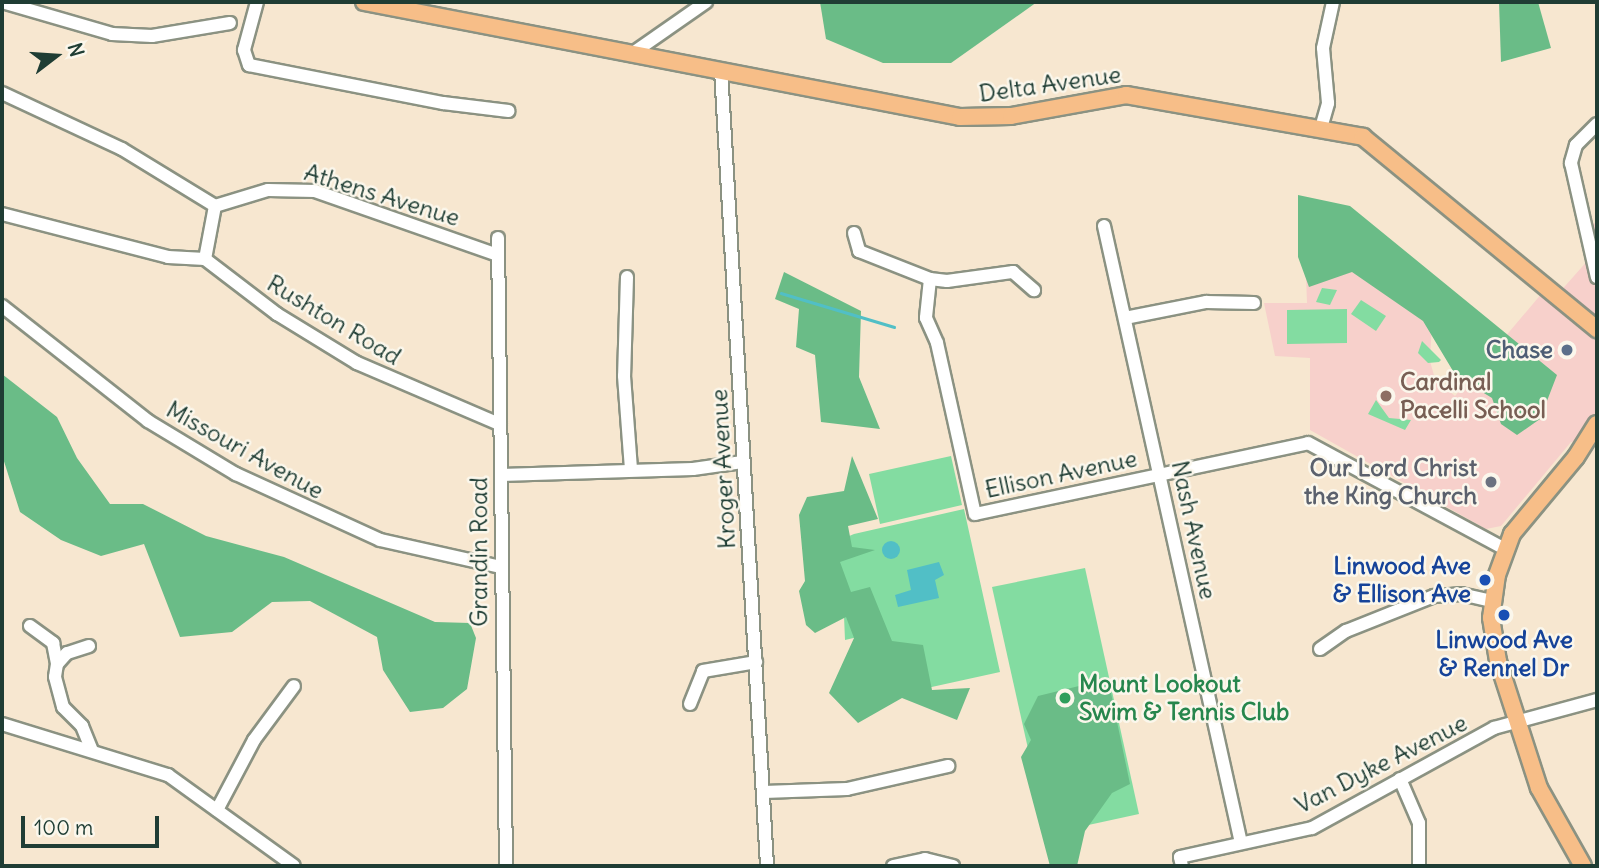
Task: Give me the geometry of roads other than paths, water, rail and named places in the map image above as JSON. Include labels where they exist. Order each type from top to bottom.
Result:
[{"type":"main road","name":"Delta Avenue","points":[[364,2],[387,4],[960,117],[1011,116],[1126,95],[1363,137],[1381,148],[1597,329]]},
{"type":"main road","points":[[1583,866],[1547,806],[1517,719],[1493,640],[1492,601],[1505,550],[1520,521],[1576,457],[1597,424]]},
{"type":"street","points":[[2,2],[112,34],[152,36],[230,23]]},
{"type":"street","points":[[257,2],[244,61],[255,66],[443,103],[509,111]]},
{"type":"street","points":[[633,53],[706,2]]},
{"type":"street","points":[[1321,128],[1328,103],[1322,48],[1334,2]]},
{"type":"street","name":"Kroger Avenue","points":[[721,70],[767,866]]},
{"type":"street","points":[[2,93],[122,149],[215,206],[205,259],[168,257],[2,214]]},
{"type":"street","points":[[1597,124],[1576,145],[1571,163],[1597,277]]},
{"type":"street","name":"Athens Avenue","points":[[215,206],[268,190],[315,191],[495,254]]},
{"type":"street","name":"Nash Avenue","points":[[1104,226],[1241,843]]},
{"type":"street","points":[[854,233],[859,251],[930,279],[947,281],[1013,272],[1034,290]]},
{"type":"street","name":"Grandin Road","points":[[498,237],[495,254],[506,866]]},
{"type":"street","name":"Rushton Road","points":[[205,259],[277,314],[357,363],[499,424]]},
{"type":"street","points":[[627,277],[624,376],[631,469]]},
{"type":"street","name":"Ellison Avenue","points":[[930,279],[926,318],[937,343],[975,514],[1308,443],[1505,550]]},
{"type":"street","points":[[1125,318],[1206,302],[1254,303]]},
{"type":"street","name":"Missouri Avenue","points":[[2,306],[148,421],[236,474],[380,540],[501,567]]},
{"type":"street","points":[[501,475],[693,469],[743,462]]},
{"type":"street","points":[[1320,649],[1346,631],[1434,596],[1461,594],[1492,601]]},
{"type":"street","points":[[30,626],[53,643],[57,664],[56,694],[82,726],[92,751]]},
{"type":"street","points":[[57,664],[74,649],[89,646]]},
{"type":"street","points":[[690,704],[703,671],[756,662]]},
{"type":"street","points":[[217,810],[254,740],[294,686]]},
{"type":"street","name":"Van Dyke Avenue","points":[[1181,862],[1241,843],[1312,828],[1517,719],[1597,700]]},
{"type":"street","points":[[2,724],[168,775],[294,866]]},
{"type":"street","points":[[764,792],[847,789],[948,766]]},
{"type":"street","points":[[1400,779],[1419,823],[1419,866]]},
{"type":"street","points":[[894,866],[925,859],[953,866]]},
{"type":"water","points":[[891,541],[897,544],[900,550],[897,556],[891,559],[885,556],[882,550],[885,544]]},
{"type":"water","points":[[939,562],[944,575],[935,580],[939,598],[898,607],[895,595],[911,590],[907,570]]},
{"type":"waterway","points":[[781,293],[894,327]]},
{"type":"place","name":"Chase","points":[[1567,350]]},
{"type":"place","name":"Cardinal Pacelli School","points":[[1386,396]]},
{"type":"place","name":"Our Lord Christ the King Church","points":[[1491,482]]},
{"type":"place","name":"Linwood Ave & Ellison Ave","points":[[1485,580]]},
{"type":"place","name":"Linwood Ave & Rennel Dr","points":[[1504,615]]},
{"type":"place","name":"Mount Lookout Swim & Tennis Club","points":[[1065,698]]}]
